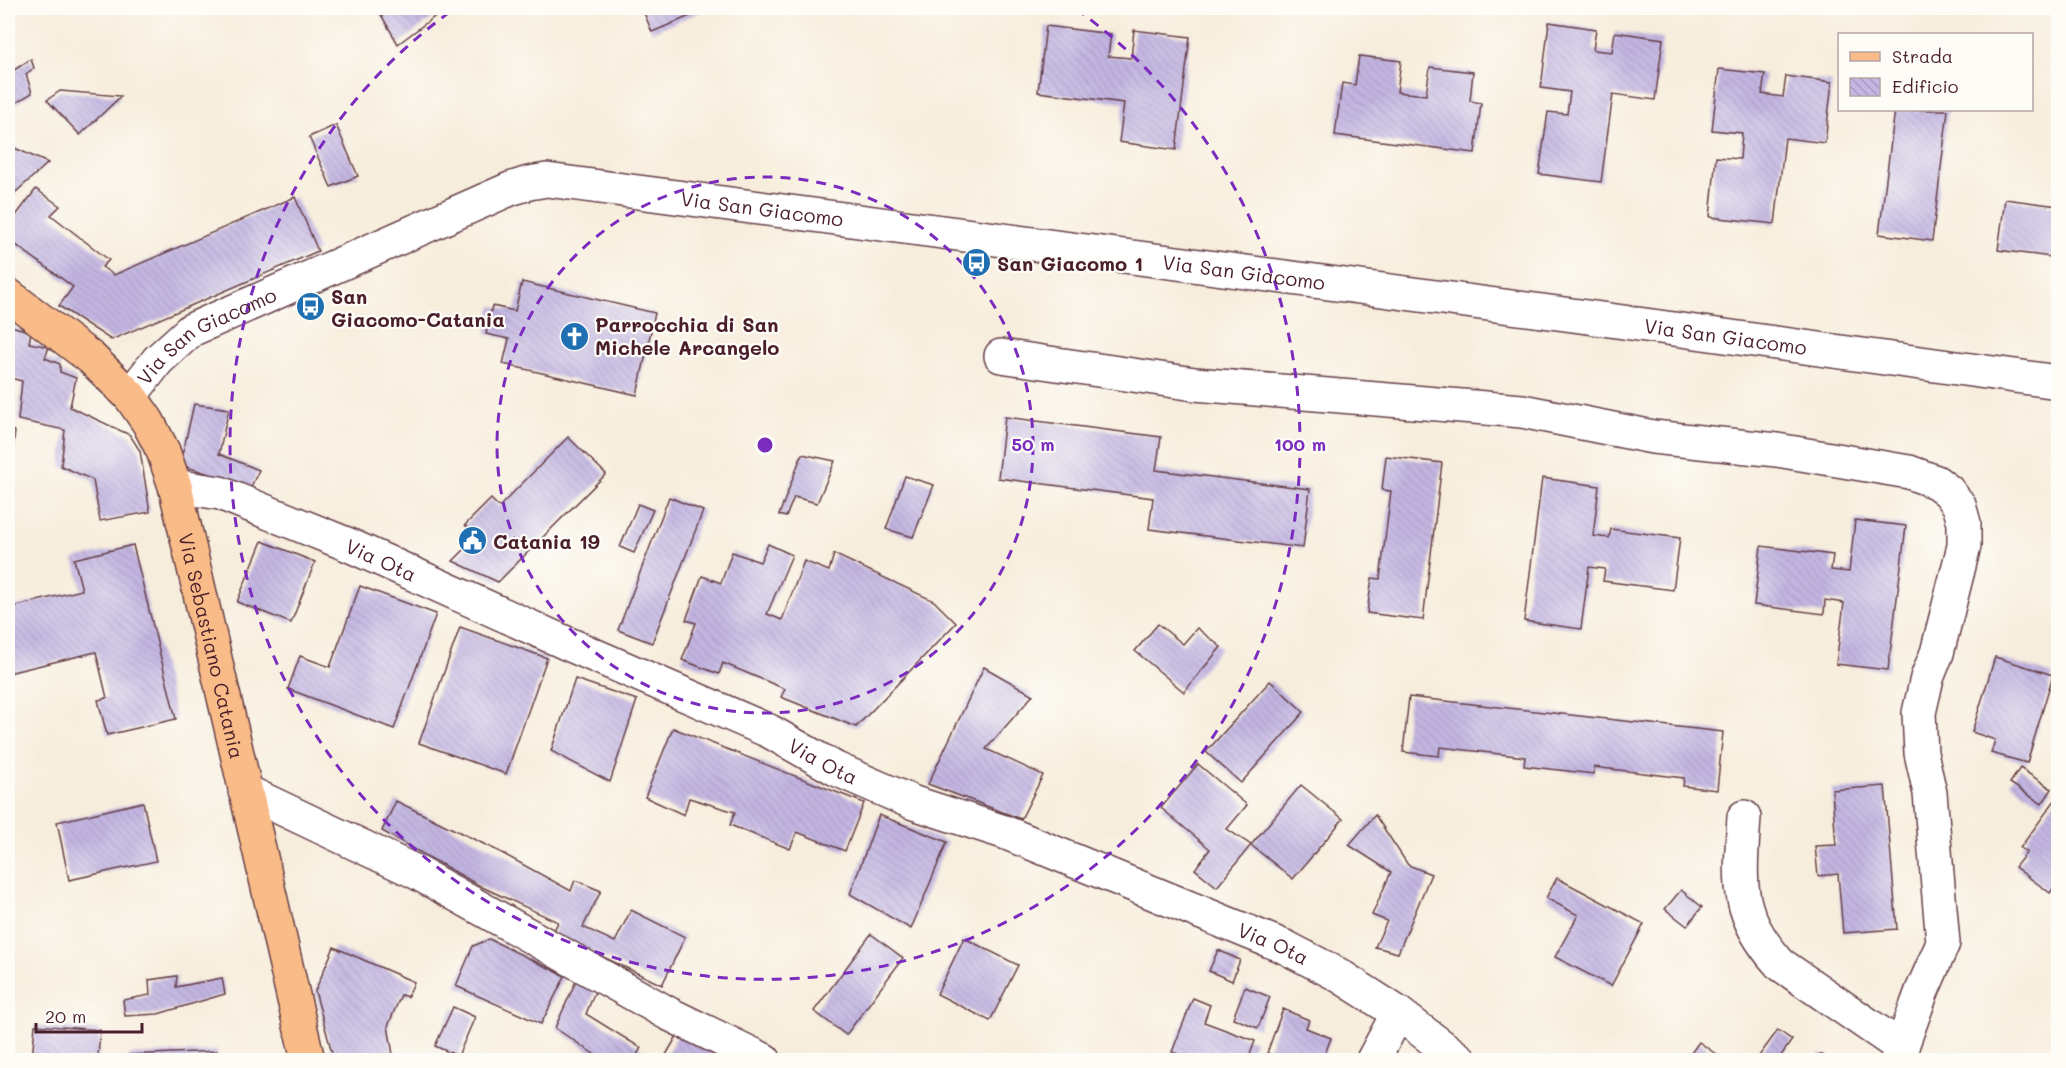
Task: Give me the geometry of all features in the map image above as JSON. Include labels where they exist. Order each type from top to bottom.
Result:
[{"type":"main road","name":"Via Sebastiano Catania","points":[[8,295],[91,358],[130,396],[148,422],[163,451],[175,486],[308,1060]]},
{"type":"street","name":"Via San Giacomo","points":[[130,396],[158,360],[191,330],[510,189],[547,180],[1568,314],[2058,382]]},
{"type":"street","points":[[1001,356],[1195,384],[1522,411],[1653,437],[1777,450],[1909,472],[1936,482],[1948,491],[1959,505],[1964,523],[1964,546],[1919,713],[1921,753],[1930,794],[1943,943],[1899,1054],[1780,964],[1764,946],[1750,923],[1742,892],[1740,876],[1744,817]]},
{"type":"street","name":"Via Ota","points":[[175,486],[220,493],[338,540],[566,644],[769,731],[836,769],[914,803],[1004,832],[1285,947],[1337,974],[1398,1013],[1460,1060]]},
{"type":"street","points":[[245,791],[416,872],[669,1014],[764,1060]]},
{"type":"street","points":[[1373,1060],[1398,1013]]},
{"type":"building","points":[[377,8],[434,8],[438,14],[398,44]]},
{"type":"building","points":[[642,8],[709,8],[652,32]]},
{"type":"building","points":[[1549,22],[1596,29],[1593,50],[1612,52],[1615,32],[1663,39],[1655,100],[1613,94],[1601,182],[1539,174],[1548,112],[1567,114],[1570,92],[1541,88]]},
{"type":"building","points":[[1046,26],[1111,34],[1108,56],[1131,58],[1134,30],[1190,37],[1176,150],[1119,142],[1124,103],[1038,92]]},
{"type":"building","points":[[1359,56],[1401,61],[1397,92],[1426,95],[1430,67],[1473,72],[1470,101],[1481,103],[1475,153],[1335,135],[1342,83],[1355,85]]},
{"type":"building","points":[[31,59],[34,68],[26,74],[32,93],[8,108],[8,74]]},
{"type":"building","points":[[1719,69],[1765,74],[1762,94],[1783,97],[1786,76],[1832,82],[1825,143],[1785,138],[1775,224],[1710,217],[1716,157],[1740,159],[1742,133],[1712,130]]},
{"type":"building","points":[[60,91],[121,96],[80,135],[47,100]]},
{"type":"building","points":[[1895,111],[1948,111],[1932,241],[1879,234]]},
{"type":"building","points":[[336,125],[358,176],[331,187],[309,137]]},
{"type":"building","points":[[8,145],[48,163],[8,199]]},
{"type":"building","points":[[36,189],[60,206],[51,215],[109,260],[102,267],[114,275],[295,197],[318,251],[111,340],[59,306],[73,287],[8,239],[8,226]]},
{"type":"building","points":[[2005,199],[2058,206],[2058,258],[1998,250]]},
{"type":"building","name":"Parrocchia di San Michele Arcangelo","points":[[522,282],[655,313],[637,395],[503,364],[509,339],[486,334],[492,306],[515,311]]},
{"type":"building","points":[[8,325],[31,332],[29,343],[49,347],[45,358],[60,364],[60,372],[76,378],[70,407],[130,435],[140,451],[150,512],[100,521],[93,480],[61,466],[65,430],[18,420],[22,381],[10,378],[8,383]]},
{"type":"building","points":[[194,404],[229,409],[219,454],[259,470],[249,491],[213,475],[180,465]]},
{"type":"building","points":[[1005,417],[1161,437],[1156,470],[1310,489],[1303,548],[1149,529],[1153,498],[998,478]]},
{"type":"building","points":[[8,428],[15,432],[9,478],[8,478]]},
{"type":"building","points":[[568,437],[606,474],[498,582],[453,561],[477,537],[465,525],[491,499],[499,507]]},
{"type":"building","points":[[802,454],[835,461],[817,503],[794,497],[786,517],[779,515]]},
{"type":"building","points":[[1386,456],[1442,463],[1423,620],[1367,613],[1372,578],[1380,579],[1391,491],[1382,490]]},
{"type":"building","points":[[905,476],[934,485],[913,537],[886,529]]},
{"type":"building","points":[[1542,478],[1599,486],[1593,536],[1609,538],[1611,529],[1680,538],[1673,590],[1603,581],[1605,569],[1589,567],[1581,629],[1524,621]]},
{"type":"building","points":[[669,497],[703,511],[652,643],[618,630]]},
{"type":"building","points":[[638,504],[653,510],[634,553],[620,547]]},
{"type":"building","points":[[1855,520],[1906,526],[1888,670],[1836,664],[1844,603],[1825,600],[1824,614],[1754,605],[1761,546],[1833,555],[1831,570],[1849,572]]},
{"type":"building","points":[[262,541],[315,562],[291,623],[237,602]]},
{"type":"building","points":[[768,544],[792,555],[767,614],[782,620],[804,561],[829,571],[834,554],[934,601],[956,623],[856,727],[781,697],[785,689],[723,663],[719,674],[682,660],[696,623],[686,620],[702,576],[721,583],[732,552],[760,562]]},
{"type":"building","points":[[133,545],[176,719],[107,735],[98,700],[107,698],[96,652],[8,673],[8,608],[82,590],[74,559]]},
{"type":"building","points":[[360,586],[436,614],[394,729],[288,689],[300,656],[330,667]]},
{"type":"building","points":[[1158,624],[1183,644],[1197,628],[1221,647],[1184,692],[1135,651]]},
{"type":"building","points":[[460,627],[547,658],[506,774],[419,743]]},
{"type":"building","points":[[1995,657],[2053,675],[2027,763],[1991,753],[1995,740],[1972,732]]},
{"type":"building","points":[[984,667],[1033,695],[986,749],[1043,775],[1021,819],[928,784]]},
{"type":"building","points":[[575,679],[637,700],[610,782],[551,751]]},
{"type":"building","points":[[1270,681],[1304,712],[1241,783],[1206,752]]},
{"type":"building","points":[[1409,697],[1723,732],[1717,790],[1683,786],[1684,778],[1594,767],[1594,774],[1524,766],[1525,757],[1440,747],[1439,756],[1403,752]]},
{"type":"building","points":[[673,728],[864,803],[845,851],[797,832],[790,849],[730,825],[735,812],[689,798],[684,815],[645,797]]},
{"type":"building","points":[[1198,764],[1247,805],[1227,829],[1251,845],[1217,887],[1195,869],[1210,849],[1161,808]]},
{"type":"building","points":[[2020,768],[2052,789],[2042,804],[2010,783]]},
{"type":"building","points":[[1301,785],[1343,819],[1293,879],[1251,845]]},
{"type":"building","points":[[1885,786],[1897,929],[1843,933],[1838,874],[1818,876],[1815,846],[1836,845],[1832,790]]},
{"type":"building","points":[[2058,796],[2058,882],[2050,893],[2015,867],[2027,852],[2020,848]]},
{"type":"building","points":[[396,801],[500,852],[571,891],[575,880],[601,891],[583,927],[615,942],[631,910],[685,937],[662,985],[553,933],[558,922],[482,887],[382,831]]},
{"type":"building","points":[[143,802],[156,861],[69,880],[57,822]]},
{"type":"building","points":[[879,815],[947,842],[911,929],[850,894]]},
{"type":"building","points":[[1375,815],[1408,865],[1431,874],[1398,953],[1375,947],[1387,921],[1372,915],[1391,872],[1349,845]]},
{"type":"building","points":[[1557,878],[1644,924],[1611,986],[1555,957],[1578,915],[1546,898]]},
{"type":"building","points":[[1681,890],[1702,907],[1687,926],[1665,909]]},
{"type":"building","points":[[871,934],[903,958],[846,1035],[814,1011]]},
{"type":"building","points":[[964,938],[1018,965],[990,1021],[937,994]]},
{"type":"building","points":[[489,939],[565,976],[541,1024],[456,986],[473,946]]},
{"type":"building","points":[[334,947],[414,982],[408,997],[401,995],[388,1026],[394,1060],[334,1060],[315,991]]},
{"type":"building","points":[[1218,950],[1240,960],[1232,981],[1209,971]]},
{"type":"building","points":[[177,976],[176,987],[222,978],[225,994],[158,1014],[125,1016],[123,1000],[150,995],[149,980]]},
{"type":"building","points":[[576,981],[596,989],[586,1014],[641,1048],[634,1060],[603,1060],[555,1028]]},
{"type":"building","points":[[1245,987],[1270,997],[1258,1028],[1233,1018]]},
{"type":"building","points":[[1193,998],[1210,1005],[1204,1022],[1255,1041],[1248,1060],[1193,1060],[1172,1052]]},
{"type":"building","points":[[453,1007],[475,1017],[458,1056],[435,1046]]},
{"type":"building","points":[[1283,1009],[1309,1020],[1306,1028],[1331,1038],[1323,1059],[1309,1054],[1307,1060],[1287,1060],[1267,1053]]},
{"type":"building","points":[[35,1025],[100,1030],[98,1058],[32,1060]]},
{"type":"building","points":[[681,1029],[737,1060],[663,1060]]},
{"type":"building","points":[[1778,1030],[1792,1040],[1778,1060],[1756,1060]]},
{"type":"building","points":[[1699,1042],[1724,1060],[1686,1060]]},
{"type":"building","points":[[217,1051],[217,1060],[130,1060],[129,1055]]},
{"type":"building","points":[[1820,1054],[1830,1060],[1815,1060]]},
{"type":"place","name":"San Giacomo 1","points":[[976,263]]},
{"type":"place","name":"San Giacomo-Catania","points":[[310,307]]},
{"type":"place","name":"Parrocchia di San Michele Arcangelo","points":[[574,336]]},
{"type":"place","name":"Catania 19","points":[[472,541]]}]
